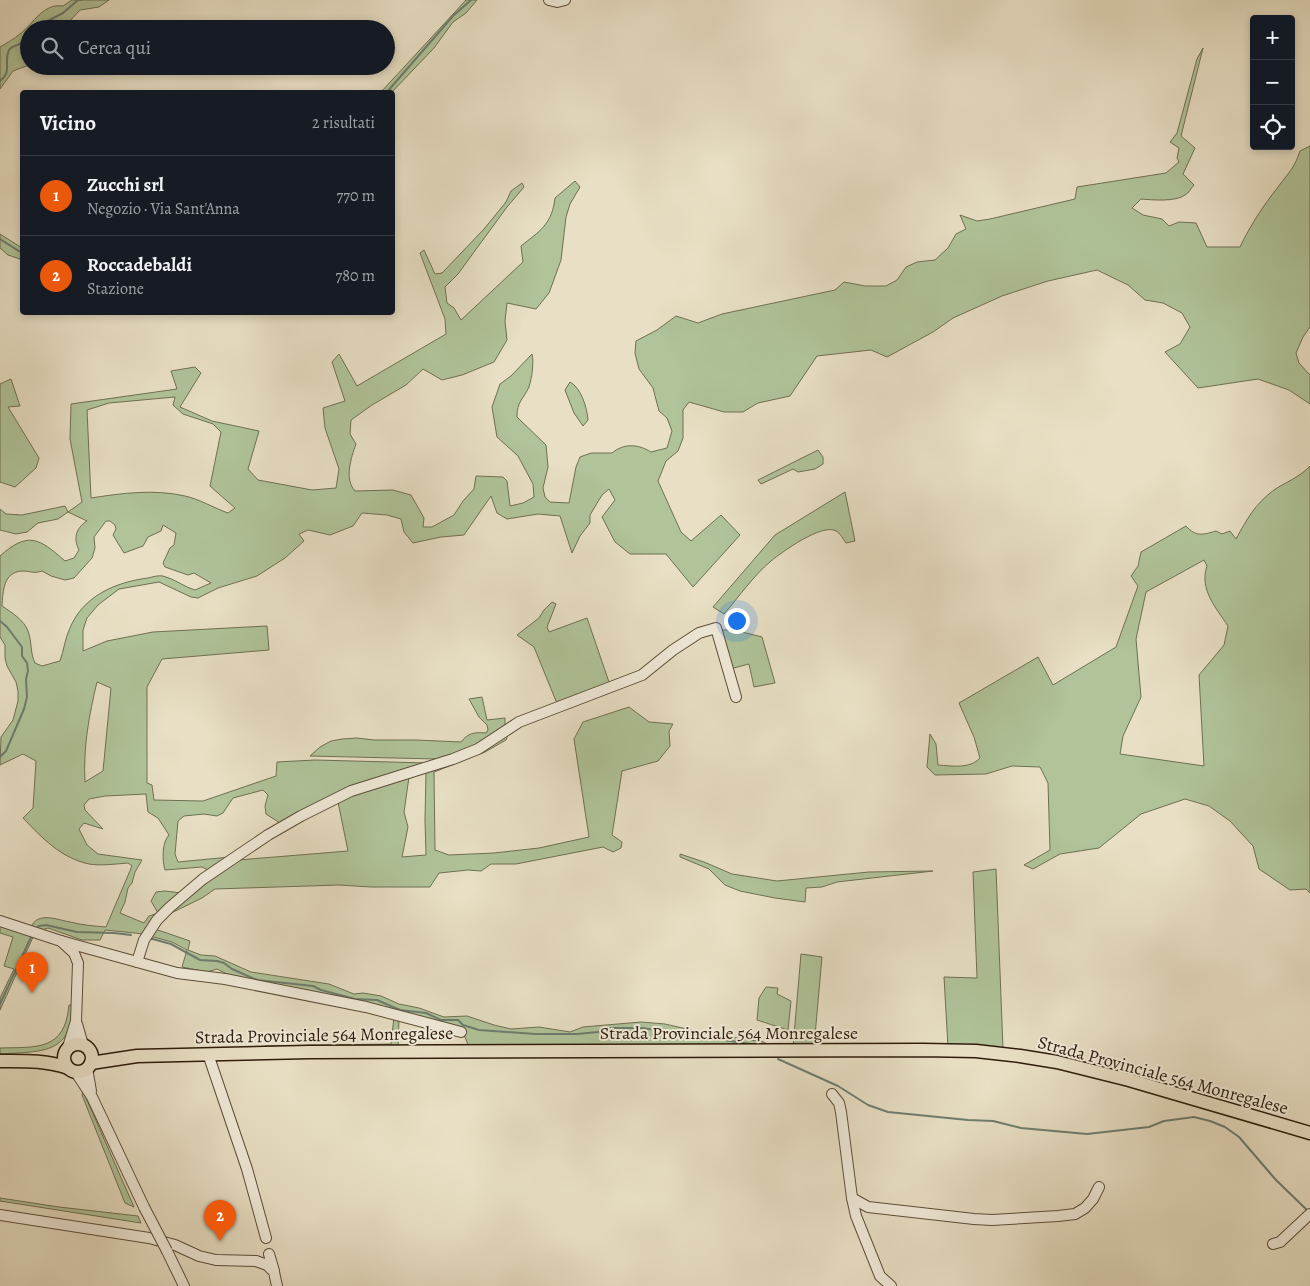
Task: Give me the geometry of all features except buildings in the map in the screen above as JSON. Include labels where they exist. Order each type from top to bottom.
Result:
[{"type":"main road","name":"Strada Provinciale 564 Monregalese","points":[[18,1061],[67,1049],[75,1044],[107,1053],[138,1056],[309,1052],[976,1051],[1036,1058],[1076,1066],[1310,1133]]},
{"type":"main road","points":[[86,1047],[92,1056],[89,1065]]},
{"type":"main road","points":[[67,1049],[64,1060],[71,1070]]},
{"type":"main road","name":"Strada Provinciale 564 Monregalese","points":[[0,1061],[56,1064],[71,1070],[84,1070],[89,1065],[138,1056]]},
{"type":"street","points":[[548,0],[557,2],[565,0]]},
{"type":"street","points":[[137,962],[144,940],[157,920],[170,907],[203,879],[300,816],[352,791],[462,755],[478,748],[519,722],[642,675],[673,650],[699,633],[716,628],[736,697]]},
{"type":"street","points":[[0,921],[61,941],[177,972],[234,981],[366,1007],[461,1032]]},
{"type":"street","points":[[61,941],[72,950],[77,959],[76,1021],[67,1049]]},
{"type":"street","points":[[76,1021],[86,1047]]},
{"type":"street","points":[[208,1054],[247,1169],[266,1238]]},
{"type":"street","points":[[89,1065],[92,1097]]},
{"type":"street","points":[[71,1070],[84,1083],[92,1097],[184,1286]]},
{"type":"street","points":[[832,1094],[839,1103],[841,1112],[856,1216],[880,1276],[891,1286]]},
{"type":"street","points":[[852,1198],[868,1208],[992,1220],[1075,1214],[1093,1200],[1099,1187]]},
{"type":"street","points":[[1273,1244],[1280,1242],[1310,1214]]},
{"type":"street","points":[[0,1215],[149,1238],[175,1245],[199,1256],[216,1260],[256,1261],[267,1265],[274,1272]]},
{"type":"street","points":[[269,1254],[277,1286]]},
{"type":"green space","points":[[72,0],[109,0],[99,7],[80,10],[71,20],[34,20],[50,8],[63,6]]},
{"type":"green space","points":[[466,0],[477,0],[466,13],[453,22],[434,48],[394,90],[383,90]]},
{"type":"green space","points":[[20,34],[20,68],[13,71],[0,89],[0,47]]},
{"type":"green space","points":[[1203,48],[1181,136],[1195,148],[1183,174],[1194,185],[1188,193],[1176,199],[1141,199],[1132,208],[1143,215],[1162,219],[1169,226],[1179,222],[1196,223],[1207,247],[1240,247],[1262,209],[1293,166],[1300,151],[1310,146],[1310,327],[1296,353],[1299,363],[1310,375],[1310,404],[1289,390],[1258,379],[1198,388],[1165,352],[1180,344],[1190,327],[1182,313],[1163,303],[1145,300],[1128,285],[1097,270],[1048,281],[1002,296],[953,318],[933,332],[887,357],[871,350],[817,356],[790,396],[758,403],[743,412],[724,412],[689,402],[683,410],[683,438],[678,451],[666,461],[658,481],[681,532],[691,541],[721,515],[740,535],[693,587],[666,554],[630,554],[615,542],[602,517],[615,500],[609,489],[602,495],[590,515],[590,523],[580,536],[572,553],[560,516],[538,514],[507,519],[497,513],[491,496],[464,535],[441,537],[413,543],[404,532],[401,519],[387,515],[362,513],[353,526],[330,535],[308,530],[299,534],[304,541],[285,558],[257,576],[218,588],[198,598],[191,597],[159,582],[119,589],[98,605],[87,618],[83,630],[83,651],[107,641],[153,632],[267,626],[269,650],[162,659],[147,687],[147,783],[152,785],[154,800],[203,801],[276,776],[277,762],[315,760],[428,763],[280,823],[266,814],[265,806],[268,795],[263,790],[233,798],[223,813],[217,816],[204,814],[184,816],[178,821],[175,854],[178,862],[230,857],[210,871],[202,867],[165,870],[163,851],[169,835],[158,818],[148,812],[146,794],[105,796],[89,799],[84,805],[85,810],[103,829],[84,823],[79,829],[87,845],[98,854],[142,860],[128,888],[120,913],[144,923],[149,916],[158,913],[151,901],[156,892],[181,893],[144,934],[105,930],[100,940],[82,940],[48,928],[42,930],[31,927],[38,919],[49,918],[106,927],[132,866],[128,863],[89,864],[70,857],[53,846],[23,818],[33,808],[36,761],[23,754],[0,765],[1,737],[13,720],[18,701],[18,691],[16,682],[7,666],[5,645],[0,637],[0,556],[18,543],[33,540],[48,547],[65,561],[74,558],[79,550],[76,541],[78,530],[87,521],[68,512],[82,502],[70,439],[71,404],[177,389],[171,371],[195,367],[201,373],[180,407],[212,421],[259,431],[248,469],[258,480],[312,490],[336,488],[339,469],[325,428],[323,408],[345,401],[332,362],[339,354],[357,386],[446,334],[445,319],[420,253],[424,250],[435,274],[442,273],[484,229],[506,202],[511,191],[522,183],[524,187],[458,274],[445,287],[447,303],[454,308],[461,320],[523,262],[521,246],[544,226],[551,214],[555,198],[575,181],[580,187],[570,204],[566,217],[561,260],[549,293],[536,309],[507,303],[505,321],[507,340],[494,362],[462,375],[442,380],[423,369],[406,385],[351,420],[350,434],[356,444],[349,475],[355,491],[393,490],[411,495],[424,518],[423,527],[432,527],[454,515],[474,489],[476,476],[503,477],[507,481],[510,506],[523,503],[534,497],[533,484],[518,456],[497,437],[492,407],[500,384],[511,376],[532,354],[532,375],[529,387],[519,404],[517,417],[546,445],[548,467],[543,488],[545,497],[550,502],[569,503],[576,467],[580,457],[591,453],[612,453],[626,446],[641,447],[651,452],[667,448],[672,431],[667,418],[659,411],[653,388],[639,369],[635,353],[636,341],[657,330],[676,316],[698,323],[722,314],[835,290],[844,282],[865,286],[886,286],[897,280],[906,267],[917,262],[935,260],[948,248],[956,234],[966,229],[960,215],[977,221],[990,219],[1075,199],[1077,187],[1166,173],[1179,162],[1177,158],[1179,148],[1170,142],[1177,133],[1197,59]],"holes":[[[175,397],[173,405],[183,414],[213,424],[221,432],[210,486],[235,508],[228,513],[190,497],[150,492],[91,498],[87,410],[109,403]],[[106,521],[110,521],[115,525],[116,529],[113,535],[124,553],[143,546],[148,537],[161,531],[163,525],[176,533],[174,545],[170,548],[163,563],[165,567],[188,575],[194,573],[211,583],[195,590],[167,577],[159,576],[113,587],[92,599],[83,607],[68,632],[60,661],[42,666],[35,663],[29,635],[24,623],[2,606],[5,584],[11,575],[22,571],[42,571],[65,580],[74,578],[92,558],[95,548],[94,537]],[[97,682],[111,688],[103,771],[85,782],[89,719]]]},
{"type":"green space","points":[[0,234],[20,247],[20,259],[8,255],[0,248]]},
{"type":"green space","points":[[11,379],[20,406],[8,407],[39,458],[36,468],[15,487],[0,482],[0,384]]},
{"type":"green space","points":[[570,382],[580,393],[585,404],[588,420],[583,426],[574,413],[565,390]]},
{"type":"green space","points":[[818,450],[823,457],[823,464],[815,469],[798,472],[793,469],[761,484],[758,480]]},
{"type":"green space","points":[[1310,466],[1310,893],[1306,889],[1290,890],[1259,869],[1253,846],[1230,821],[1209,806],[1185,799],[1141,814],[1099,848],[1060,854],[1033,869],[1024,865],[1050,850],[1048,783],[1040,767],[1012,766],[986,774],[935,775],[927,767],[930,734],[936,744],[938,765],[961,766],[976,762],[980,758],[974,737],[959,703],[1038,657],[1053,685],[1116,647],[1138,586],[1131,576],[1138,566],[1141,552],[1186,526],[1193,532],[1200,534],[1216,531],[1222,534],[1230,531],[1236,539],[1248,518],[1262,501],[1274,490]],"holes":[[[1204,560],[1207,566],[1205,574],[1207,590],[1214,605],[1228,626],[1224,645],[1199,675],[1204,766],[1120,754],[1123,736],[1141,697],[1136,639],[1146,592]]]},
{"type":"green space","points":[[845,492],[855,541],[846,543],[836,531],[830,530],[812,535],[784,551],[764,567],[724,614],[713,607],[775,535]]},
{"type":"green space","points":[[65,506],[68,512],[58,519],[38,523],[27,532],[16,534],[0,530],[0,509],[6,514],[22,515]]},
{"type":"green space","points":[[552,602],[556,604],[547,627],[549,632],[587,618],[610,685],[560,703],[556,701],[534,647],[517,635],[539,618]]},
{"type":"green space","points":[[720,630],[734,630],[762,637],[775,683],[754,687],[749,664],[730,669]]},
{"type":"green space","points":[[482,697],[487,720],[505,718],[505,725],[489,739],[463,751],[437,759],[310,756],[320,747],[331,741],[342,739],[461,742],[469,735],[486,733],[488,730],[487,725],[479,717],[469,699]]},
{"type":"green space","points":[[629,707],[649,722],[673,724],[669,731],[670,746],[658,761],[622,771],[612,835],[622,842],[621,848],[613,852],[603,847],[516,864],[491,864],[481,871],[468,870],[439,873],[430,887],[339,885],[215,889],[202,898],[165,916],[179,902],[238,860],[348,851],[338,802],[355,794],[409,777],[404,812],[408,827],[402,857],[426,855],[426,771],[509,732],[506,740],[485,752],[434,772],[435,850],[449,855],[494,853],[539,848],[589,837],[574,739],[583,722]]},
{"type":"green space","points":[[680,854],[732,874],[777,881],[869,872],[933,871],[837,882],[822,887],[806,888],[805,902],[740,891],[725,885],[709,869],[680,857]]},
{"type":"green space","points":[[996,869],[1003,1049],[948,1047],[944,977],[977,978],[973,872]]},
{"type":"green space","points":[[0,924],[34,935],[0,1010],[0,998],[14,969],[4,966],[13,937],[0,933]]},
{"type":"green space","points":[[155,929],[190,941],[188,950],[201,955],[215,956],[251,972],[329,984],[354,994],[363,993],[381,996],[399,1004],[419,1008],[444,1017],[467,1016],[511,1029],[539,1027],[570,1032],[583,1027],[641,1022],[665,1024],[704,1033],[764,1042],[769,1046],[469,1047],[462,1030],[239,980],[217,969],[207,972],[182,967],[187,950],[172,942],[150,936]]},
{"type":"green space","points":[[801,954],[822,957],[814,1047],[793,1047]]},
{"type":"green space","points":[[766,987],[778,988],[777,994],[791,1001],[788,1030],[757,1020],[759,998]]},
{"type":"green space","points":[[69,1005],[74,1005],[72,1022],[67,1034],[60,1042],[40,1051],[0,1054],[0,1048],[37,1046],[55,1039],[62,1031]]},
{"type":"green space","points":[[394,1017],[399,1019],[398,1048],[266,1049],[265,1046],[391,1044]]},
{"type":"green space","points":[[83,1091],[134,1207],[125,1203],[82,1095]]},
{"type":"green space","points":[[0,1198],[138,1216],[141,1223],[0,1201]]},
{"type":"waterway","points":[[50,20],[63,13],[78,0],[81,0]]},
{"type":"waterway","points":[[389,90],[453,16],[471,0]]},
{"type":"waterway","points":[[0,81],[6,74],[9,50],[20,44]]},
{"type":"waterway","points":[[0,239],[20,252]]},
{"type":"waterway","points":[[0,621],[22,647],[22,656],[27,663],[28,671],[26,679],[27,697],[24,709],[6,751],[0,757]]},
{"type":"waterway","points":[[35,929],[46,925],[77,932],[131,935]]},
{"type":"waterway","points":[[0,1004],[32,935]]},
{"type":"waterway","points":[[149,938],[171,944],[200,960],[224,963],[232,969],[257,980],[313,986],[355,999],[377,1000],[400,1010],[426,1013],[441,1020],[458,1020],[463,1025],[479,1030],[535,1034],[577,1034],[598,1032],[608,1028],[642,1028],[751,1044]]},
{"type":"waterway","points":[[778,1059],[838,1086],[868,1105],[888,1112],[993,1121],[1021,1128],[1087,1134],[1149,1127],[1164,1121],[1194,1117],[1210,1121],[1225,1127],[1239,1137],[1276,1180],[1308,1211]]},
{"type":"place","name":"Zucchi srl","points":[[32,993]]},
{"type":"place","name":"Roccadebaldi","points":[[220,1241]]}]
